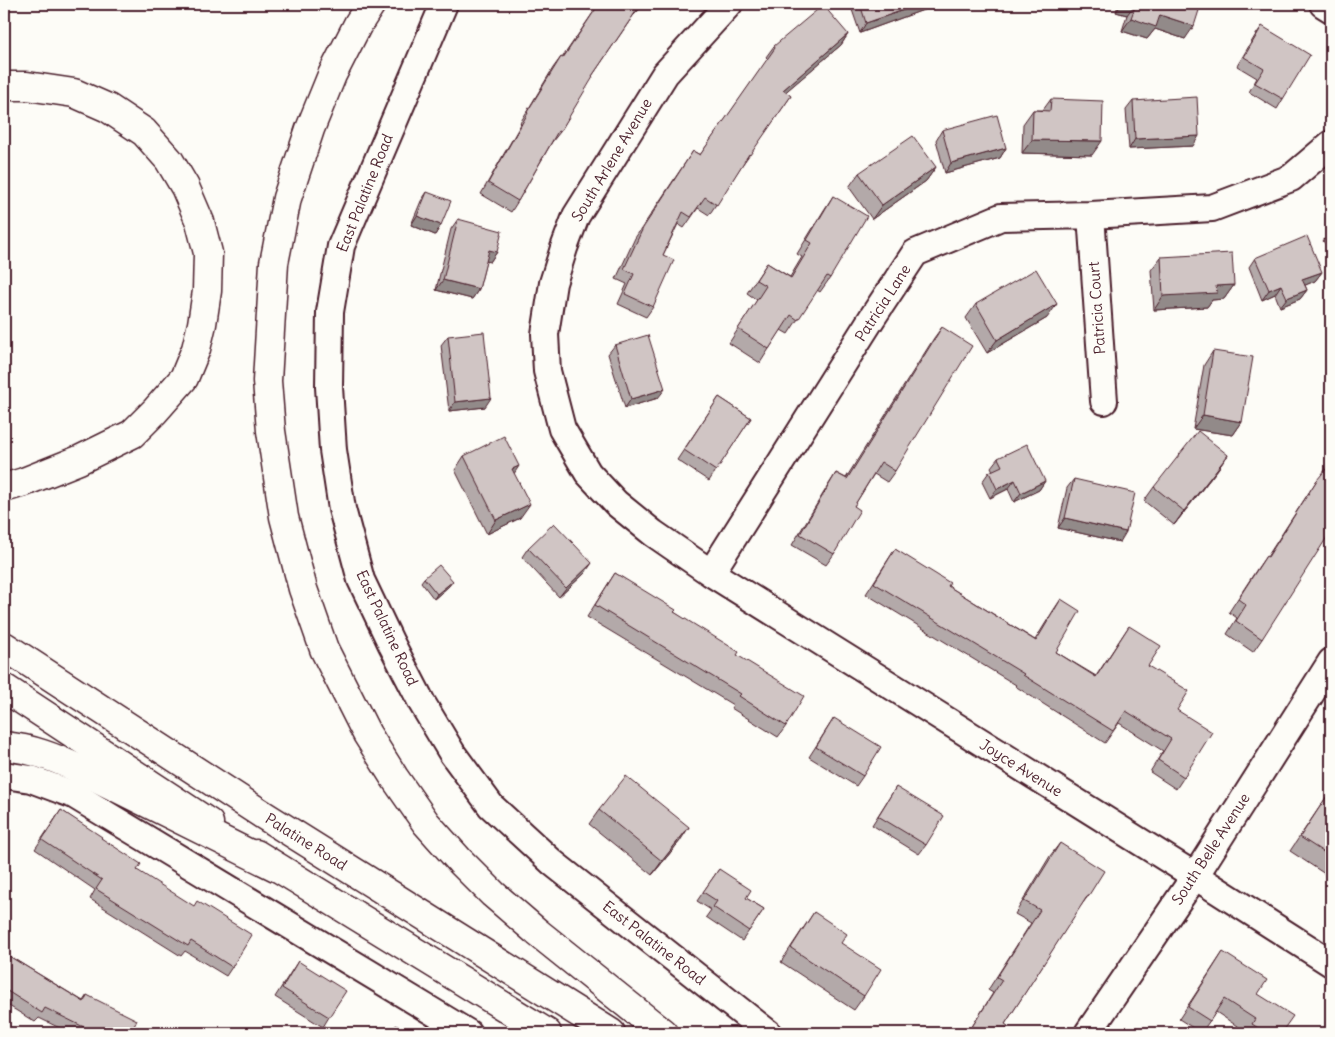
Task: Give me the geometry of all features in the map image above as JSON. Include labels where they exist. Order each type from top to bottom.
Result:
[{"type":"main road","points":[[371,4],[358,24],[332,75],[310,129],[287,198],[274,263],[267,381],[271,431],[284,517],[303,589],[324,649],[367,734],[426,823],[460,862],[493,894],[537,932],[663,1033]]},
{"type":"main road","points":[[4,86],[28,86],[74,94],[108,108],[144,132],[169,160],[185,187],[200,222],[208,253],[207,291],[202,324],[196,349],[184,378],[132,434],[80,460],[4,488]]},
{"type":"main road","name":"Palatine Road","points":[[4,646],[273,822],[611,1033]]},
{"type":"main road","points":[[4,688],[276,867],[547,1033]]},
{"type":"main road","points":[[4,746],[26,748],[51,756],[276,867]]},
{"type":"street","name":"East Palatine Road","points":[[444,4],[340,246],[330,312],[329,387],[333,450],[342,509],[361,580],[422,702],[452,753],[491,806],[553,863],[768,1033]]},
{"type":"street","name":"South Arlene Avenue","points":[[710,573],[653,533],[616,503],[588,472],[562,429],[547,371],[545,334],[553,283],[576,216],[664,74],[729,4]]},
{"type":"street","points":[[1323,4],[1331,9]]},
{"type":"street","name":"Patricia Lane","points":[[710,573],[915,253],[1001,217],[1091,215],[1212,208],[1291,178],[1331,144]]},
{"type":"street","name":"Patricia Court","points":[[1091,215],[1104,401]]},
{"type":"street","name":"Joyce Avenue","points":[[710,573],[1331,963]]},
{"type":"street","name":"South Belle Avenue","points":[[1088,1033],[1195,876],[1331,662]]},
{"type":"street","points":[[4,775],[31,779],[74,795],[468,1033]]},
{"type":"building","points":[[599,4],[641,4],[592,76],[518,201],[488,183],[527,112],[561,57],[563,58]]},
{"type":"building","points":[[860,4],[921,4],[866,23]]},
{"type":"building","points":[[1136,4],[1201,4],[1194,26],[1160,15],[1156,27],[1131,18]]},
{"type":"building","points":[[823,5],[848,34],[783,90],[791,96],[749,154],[717,205],[705,197],[691,217],[683,212],[663,255],[674,260],[653,307],[625,294],[634,274],[624,269],[643,228],[693,151],[700,155],[775,48],[774,46]]},
{"type":"building","points":[[1262,26],[1310,55],[1283,99],[1255,83],[1264,69],[1244,57]]},
{"type":"building","points":[[1197,97],[1199,136],[1135,139],[1133,101]]},
{"type":"building","points":[[1051,99],[1103,101],[1102,141],[1032,140],[1033,110],[1050,111]]},
{"type":"building","points":[[997,115],[1006,148],[951,163],[942,130]]},
{"type":"building","points":[[913,136],[936,167],[882,205],[859,173]]},
{"type":"building","points":[[427,192],[451,201],[441,225],[417,216]]},
{"type":"building","points":[[833,196],[867,216],[830,278],[827,276],[798,320],[791,315],[769,349],[738,329],[766,286],[756,280],[767,263],[791,278],[812,243],[807,240]]},
{"type":"building","points":[[458,219],[502,231],[497,252],[489,250],[479,289],[443,280]]},
{"type":"building","points":[[1307,236],[1322,272],[1302,279],[1307,290],[1287,298],[1281,285],[1269,290],[1255,258]]},
{"type":"building","points":[[1232,253],[1234,285],[1216,286],[1217,293],[1163,296],[1161,257]]},
{"type":"building","points":[[1036,269],[1057,304],[997,340],[976,304]]},
{"type":"building","points":[[942,327],[972,346],[895,471],[881,462],[854,506],[860,510],[834,554],[800,534],[836,473],[847,479]]},
{"type":"building","points":[[484,332],[491,398],[455,402],[448,336]]},
{"type":"building","points":[[648,335],[665,389],[631,399],[615,345]]},
{"type":"building","points":[[1213,351],[1253,357],[1242,422],[1203,415]]},
{"type":"building","points":[[719,397],[751,418],[716,471],[684,450]]},
{"type":"building","points":[[1198,431],[1228,455],[1184,511],[1154,487]]},
{"type":"building","points":[[504,436],[519,466],[512,469],[530,504],[496,520],[464,456]]},
{"type":"building","points":[[1027,444],[1045,481],[1021,493],[1015,480],[997,489],[989,472],[1002,466],[998,458]]},
{"type":"building","points":[[1331,463],[1331,531],[1262,639],[1236,621],[1246,605],[1238,599],[1266,556],[1268,557],[1317,480]]},
{"type":"building","points":[[1074,479],[1135,493],[1126,532],[1065,518]]},
{"type":"building","points":[[554,523],[592,563],[566,588],[528,548]]},
{"type":"building","points":[[895,549],[950,583],[948,586],[1036,641],[1061,599],[1080,611],[1056,652],[1096,677],[1129,626],[1161,646],[1148,666],[1189,691],[1177,710],[1212,732],[1184,777],[1158,760],[1171,739],[1126,711],[1113,731],[1024,674],[874,583]]},
{"type":"building","points":[[439,565],[453,581],[437,594],[424,578]]},
{"type":"building","points":[[615,573],[676,610],[674,612],[739,652],[737,655],[804,696],[786,726],[739,696],[741,694],[595,605]]},
{"type":"building","points":[[834,718],[881,747],[863,776],[816,747]]},
{"type":"building","points":[[626,776],[689,827],[662,861],[599,810]]},
{"type":"building","points":[[896,787],[944,816],[926,845],[878,816]]},
{"type":"building","points":[[1327,796],[1331,799],[1331,857],[1300,837]]},
{"type":"building","points":[[61,810],[141,864],[137,870],[194,906],[197,901],[252,935],[232,967],[191,941],[188,946],[96,889],[102,880],[42,840]]},
{"type":"building","points":[[1060,843],[1104,871],[1005,1024],[1008,1026],[1004,1033],[968,1033],[1002,980],[997,977],[1040,910],[1024,901]]},
{"type":"building","points":[[719,869],[751,890],[746,898],[764,909],[749,931],[713,907],[717,901],[703,892]]},
{"type":"building","points":[[814,912],[847,934],[841,943],[881,969],[864,996],[791,948]]},
{"type":"building","points":[[1223,952],[1267,980],[1258,994],[1293,1016],[1281,1033],[1266,1033],[1252,1024],[1255,1019],[1224,999],[1210,1021],[1188,1007]]},
{"type":"building","points":[[4,953],[84,1002],[87,995],[137,1020],[131,1033],[96,1033],[45,1008],[42,1013],[4,989]]},
{"type":"building","points":[[298,961],[346,991],[329,1017],[282,988]]},
{"type":"building","points":[[396,1025],[409,1033],[391,1033]]}]
